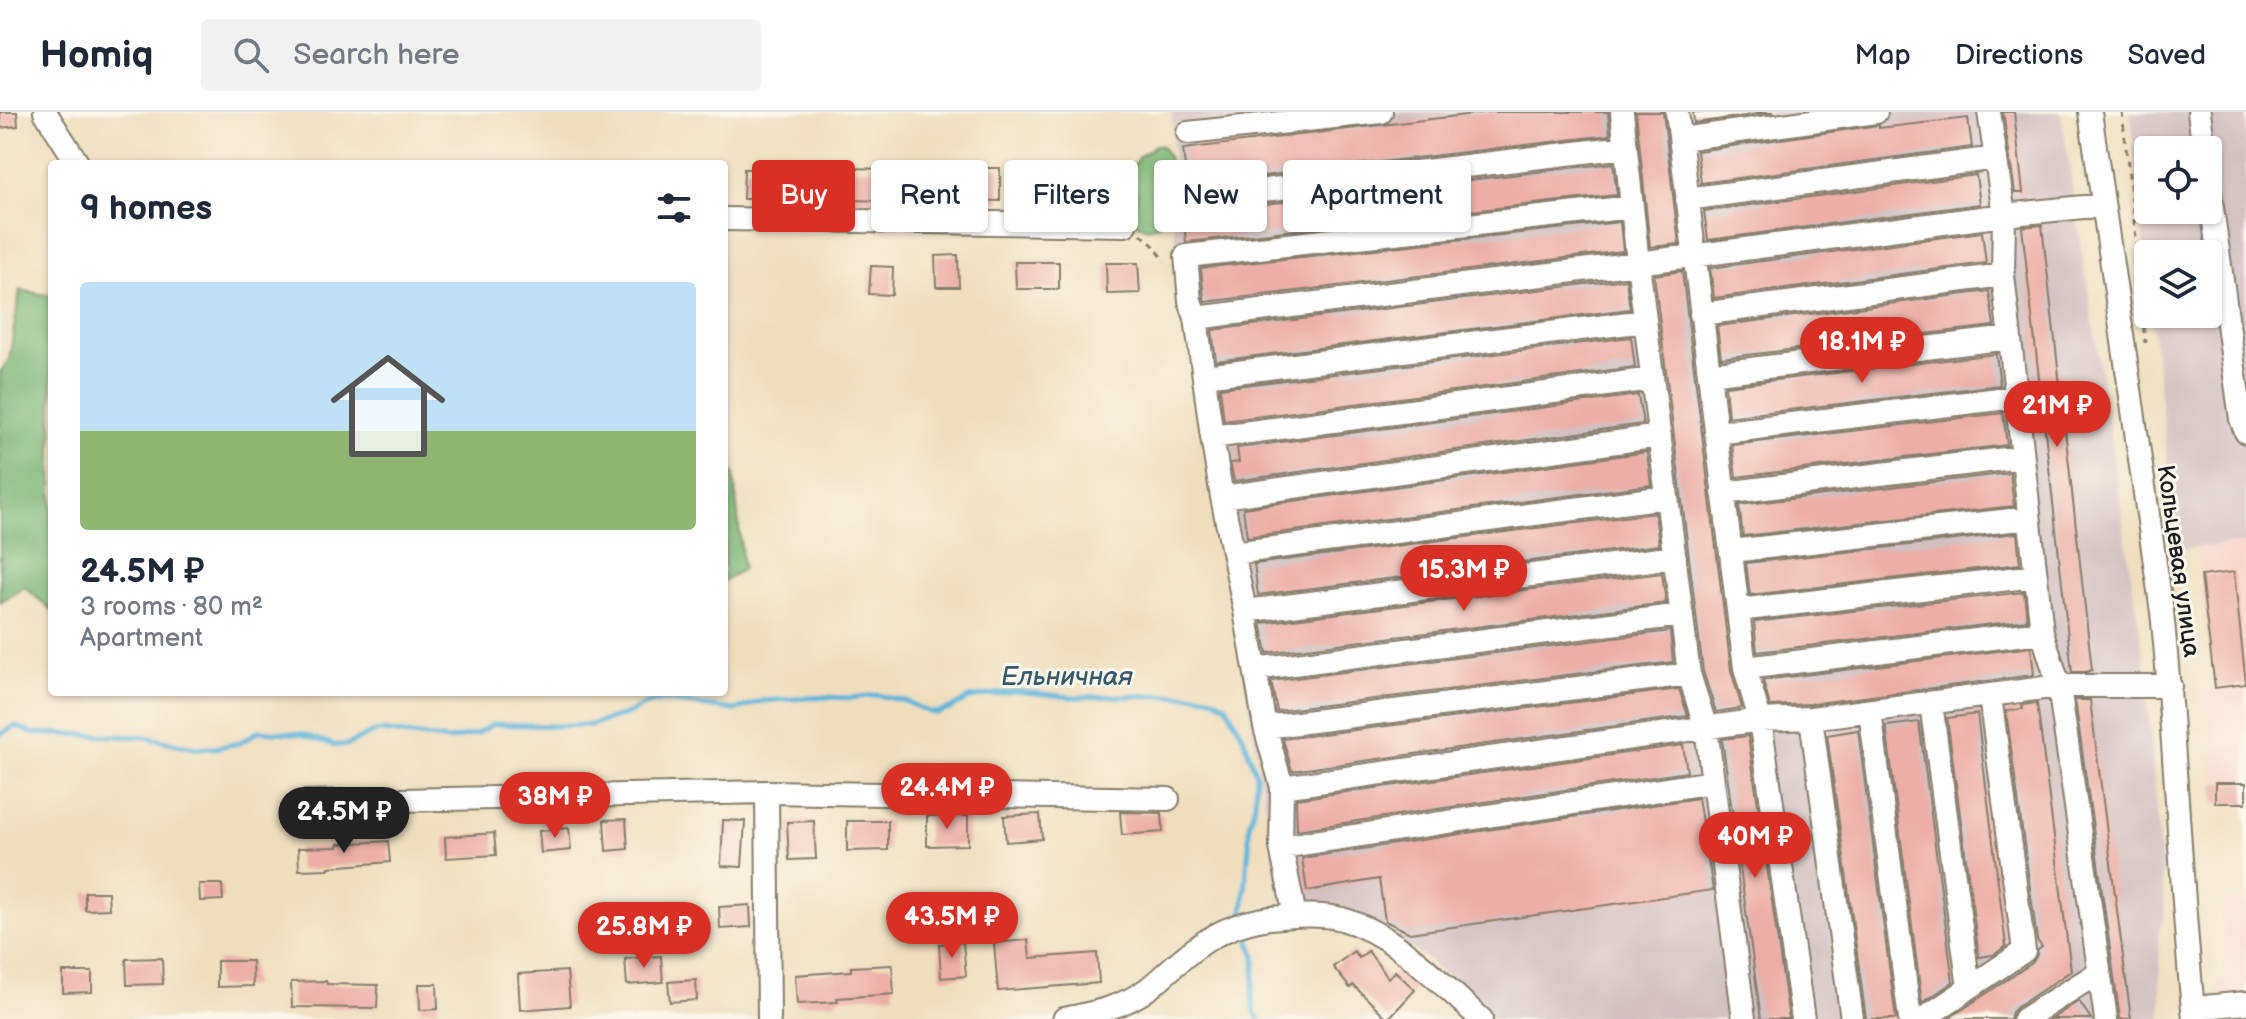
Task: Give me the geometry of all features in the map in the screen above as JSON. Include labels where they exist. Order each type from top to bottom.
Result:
[{"type":"street","points":[[45,112],[75,160]]},
{"type":"street","points":[[1188,133],[1381,112]]},
{"type":"street","points":[[1622,112],[1689,674],[1706,728],[1744,1019]]},
{"type":"street","points":[[1677,112],[1745,668],[1760,720],[1803,1019]]},
{"type":"street","points":[[1681,139],[1876,112]]},
{"type":"street","points":[[1989,112],[2004,215],[2003,275],[2042,632],[2059,686],[2106,1019]]},
{"type":"street","name":"Кольцевая улица","points":[[2090,112],[2162,612],[2193,1013]]},
{"type":"street","points":[[2199,112],[2202,136]]},
{"type":"street","points":[[1267,190],[1626,147]]},
{"type":"street","points":[[1687,199],[1996,158]]},
{"type":"street","points":[[1196,318],[2103,205]]},
{"type":"street","points":[[1295,916],[1281,847],[1282,787],[1265,727],[1222,497],[1196,318],[1190,301],[1186,256],[1632,207]]},
{"type":"street","points":[[728,219],[1004,223]]},
{"type":"street","points":[[2214,224],[2241,419],[2246,432]]},
{"type":"street","points":[[1701,314],[2003,275]]},
{"type":"street","points":[[1205,376],[1645,321]]},
{"type":"street","points":[[1709,374],[2009,338]]},
{"type":"street","points":[[1212,437],[1652,379]]},
{"type":"street","points":[[1716,433],[2016,397]]},
{"type":"street","points":[[1222,497],[1660,436]]},
{"type":"street","points":[[1723,493],[2022,457]]},
{"type":"street","points":[[1234,553],[1667,497]]},
{"type":"street","points":[[1731,551],[2029,518]]},
{"type":"street","points":[[1245,611],[1675,557]]},
{"type":"street","points":[[1738,610],[2036,576]]},
{"type":"street","points":[[1255,669],[1682,615]]},
{"type":"street","points":[[1745,668],[2042,632]]},
{"type":"street","points":[[1265,727],[1689,674]]},
{"type":"street","points":[[1282,787],[1760,720],[1811,718],[2059,686],[2170,686]]},
{"type":"street","points":[[1923,1019],[2024,951],[1990,696]]},
{"type":"street","points":[[1931,703],[1969,988]]},
{"type":"street","points":[[1870,711],[1910,1019]]},
{"type":"street","points":[[1811,718],[1852,1019]]},
{"type":"street","points":[[1281,847],[1713,782]]},
{"type":"street","points":[[306,802],[767,792],[1168,799]]},
{"type":"street","points":[[767,792],[769,1019]]},
{"type":"street","points":[[1064,1019],[1108,1009],[1136,997],[1194,949],[1219,933],[1244,923],[1295,916],[1343,919],[1376,935],[1414,960],[1481,1019]]},
{"type":"street","points":[[2024,1019],[2098,973]]},
{"type":"street","points":[[2193,1013],[2246,1003]]},
{"type":"path","points":[[1137,232],[1153,245],[1168,265]]},
{"type":"shaded area","points":[[1172,112],[2061,112],[2145,666],[2165,916],[2158,933],[2162,1019],[1493,1019],[1421,954],[1345,910],[1280,900],[1174,232],[1267,232],[1267,160],[1173,160]]},
{"type":"shaded area","points":[[2130,112],[2246,112],[2246,543],[2178,549],[2153,328],[2222,328],[2222,240],[2143,240],[2142,224],[2222,224],[2222,136],[2134,136],[2134,150]]},
{"type":"shaded area","points":[[2246,543],[2246,783],[2215,783],[2204,691],[2215,688],[2197,547]]},
{"type":"shaded area","points":[[2246,899],[2246,1019],[2220,1019],[2216,981],[2226,980],[2221,901]]},
{"type":"green space","points":[[1155,145],[1162,146],[1169,159],[1154,160],[1154,226],[1147,228],[1138,224],[1138,158]]},
{"type":"green space","points":[[20,290],[48,295],[48,607],[25,587],[0,602],[0,372],[9,360]]},
{"type":"green space","points":[[728,460],[734,475],[743,569],[728,578]]},
{"type":"building","points":[[0,112],[17,112],[18,126],[0,128]]},
{"type":"building","points":[[1490,112],[1608,112],[1610,135],[1398,160],[1283,160],[1283,174],[1267,176],[1267,160],[1184,160],[1183,149]]},
{"type":"building","points":[[1636,112],[1663,112],[1679,244],[1650,247]]},
{"type":"building","points":[[1693,112],[1774,112],[1694,123]]},
{"type":"building","points":[[2003,112],[2014,112],[2023,193],[2015,193]]},
{"type":"building","points":[[1968,118],[1972,147],[1701,183],[1697,151],[1879,125],[1879,128]]},
{"type":"building","points":[[1613,163],[1617,195],[1471,211],[1471,180]]},
{"type":"building","points":[[855,168],[871,169],[871,201],[855,200]]},
{"type":"building","points":[[988,168],[1000,168],[1000,201],[988,201]]},
{"type":"building","points":[[744,169],[752,169],[752,199],[743,199]]},
{"type":"building","points":[[1976,175],[1980,204],[1708,240],[1704,211]]},
{"type":"building","points":[[1283,202],[1283,231],[1186,242],[1185,232],[1267,232],[1267,204]]},
{"type":"building","points":[[1620,222],[1623,251],[1205,302],[1204,298],[1201,268]]},
{"type":"building","points":[[2042,225],[2092,670],[2086,672],[2072,672],[2022,227]]},
{"type":"building","points":[[1982,232],[1986,263],[1714,298],[1710,268]]},
{"type":"building","points":[[958,255],[959,287],[936,287],[935,256]]},
{"type":"building","points":[[1015,262],[1059,262],[1059,289],[1016,289]]},
{"type":"building","points":[[1106,263],[1138,263],[1140,293],[1107,294]]},
{"type":"building","points":[[871,266],[893,267],[892,295],[869,294]]},
{"type":"building","points":[[1682,271],[1731,670],[1742,708],[1716,712],[1703,671],[1654,275]]},
{"type":"building","points":[[1626,279],[1630,309],[1216,361],[1212,330]]},
{"type":"building","points":[[1989,291],[1994,326],[1721,358],[1717,326]]},
{"type":"building","points":[[1631,337],[1635,367],[1224,421],[1220,388]]},
{"type":"building","points":[[1996,354],[2000,385],[1728,417],[1725,386]]},
{"type":"building","points":[[1638,395],[1643,424],[1234,481],[1230,463],[1239,462],[1237,448]]},
{"type":"building","points":[[2003,413],[2007,445],[1736,477],[1732,445]]},
{"type":"building","points":[[1647,452],[1651,485],[1247,537],[1243,508]]},
{"type":"building","points":[[2010,473],[2014,506],[1743,536],[1739,505]]},
{"type":"building","points":[[1655,513],[1659,545],[1258,595],[1254,564]]},
{"type":"building","points":[[2017,533],[2020,564],[1750,595],[1746,563]]},
{"type":"building","points":[[2234,572],[2246,684],[2215,688],[2201,576]]},
{"type":"building","points":[[1662,573],[1666,603],[1267,653],[1261,623]]},
{"type":"building","points":[[2024,592],[2027,620],[1757,652],[1754,622]]},
{"type":"building","points":[[1670,631],[1673,662],[1277,711],[1271,681]]},
{"type":"building","points":[[2031,647],[2034,675],[1810,704],[1770,706],[1763,680]]},
{"type":"building","points":[[1679,689],[1688,716],[1292,771],[1283,739]]},
{"type":"building","points":[[2075,700],[2090,700],[2131,1019],[2120,1019]]},
{"type":"building","points":[[2037,703],[2071,971],[2017,1007],[2010,1019],[1948,1019],[2032,963],[2042,947],[2037,940],[2006,711]]},
{"type":"building","points":[[1977,714],[2006,946],[1993,955],[1979,957],[1947,718]]},
{"type":"building","points":[[1919,722],[1953,982],[1922,1003],[1886,726]]},
{"type":"building","points":[[1858,730],[1896,1019],[1866,1019],[1827,735]]},
{"type":"building","points":[[1748,736],[1789,1019],[1761,1019],[1722,739]]},
{"type":"building","points":[[1683,745],[1687,772],[1297,830],[1296,799]]},
{"type":"building","points":[[2215,783],[2246,783],[2246,803],[2215,803]]},
{"type":"building","points":[[1698,798],[1713,890],[1410,933],[1385,921],[1379,879],[1307,891],[1302,858]]},
{"type":"building","points":[[1120,812],[1162,813],[1163,832],[1122,835]]},
{"type":"building","points":[[1040,814],[1042,839],[1006,842],[1004,816]]},
{"type":"building","points":[[927,816],[968,816],[968,845],[927,846]]},
{"type":"building","points":[[626,819],[628,849],[606,851],[604,820]]},
{"type":"building","points":[[723,820],[745,821],[742,867],[721,866]]},
{"type":"building","points":[[814,821],[816,859],[789,860],[787,822]]},
{"type":"building","points":[[847,821],[888,821],[888,850],[847,851]]},
{"type":"building","points":[[569,828],[571,850],[541,853],[539,831]]},
{"type":"building","points":[[494,833],[496,855],[446,858],[445,837]]},
{"type":"building","points":[[388,841],[390,862],[299,870],[298,848]]},
{"type":"building","points":[[199,884],[222,884],[223,900],[200,901]]},
{"type":"building","points":[[85,892],[108,892],[109,909],[85,910]]},
{"type":"building","points":[[750,905],[751,927],[720,929],[719,907]]},
{"type":"building","points":[[1028,940],[1030,958],[1097,953],[1099,983],[998,991],[994,943]]},
{"type":"building","points":[[963,942],[966,976],[941,978],[939,944]]},
{"type":"building","points":[[1354,951],[1359,958],[1368,951],[1388,978],[1395,971],[1415,990],[1388,1019],[1353,985],[1350,988],[1333,967]]},
{"type":"building","points":[[661,956],[663,982],[627,985],[625,959]]},
{"type":"building","points":[[162,958],[163,984],[127,985],[126,959]]},
{"type":"building","points":[[217,961],[252,961],[253,986],[217,987]]},
{"type":"building","points":[[892,965],[894,994],[797,1004],[795,975]]},
{"type":"building","points":[[567,971],[570,1006],[520,1010],[518,974]]},
{"type":"building","points":[[63,972],[92,972],[92,992],[63,993]]},
{"type":"building","points":[[696,980],[697,1000],[670,1002],[668,982]]},
{"type":"building","points":[[326,981],[327,984],[378,985],[377,1008],[292,1007],[291,982]]},
{"type":"building","points":[[419,984],[437,984],[438,1009],[420,1010]]},
{"type":"building","points":[[2079,1001],[2091,1019],[2051,1019]]},
{"type":"waterway","name":"Ельничная","points":[[0,734],[16,726],[32,733],[146,737],[195,748],[214,748],[239,743],[259,731],[301,734],[335,745],[347,745],[381,731],[449,740],[476,734],[494,724],[590,725],[661,700],[735,710],[762,701],[877,695],[937,713],[969,698],[1016,691],[1071,697],[1198,695],[1226,705],[1243,736],[1256,774],[1243,913]]},
{"type":"waterway","name":"Ельничная","points":[[1247,932],[1255,957],[1253,1006],[1259,1019]]}]
